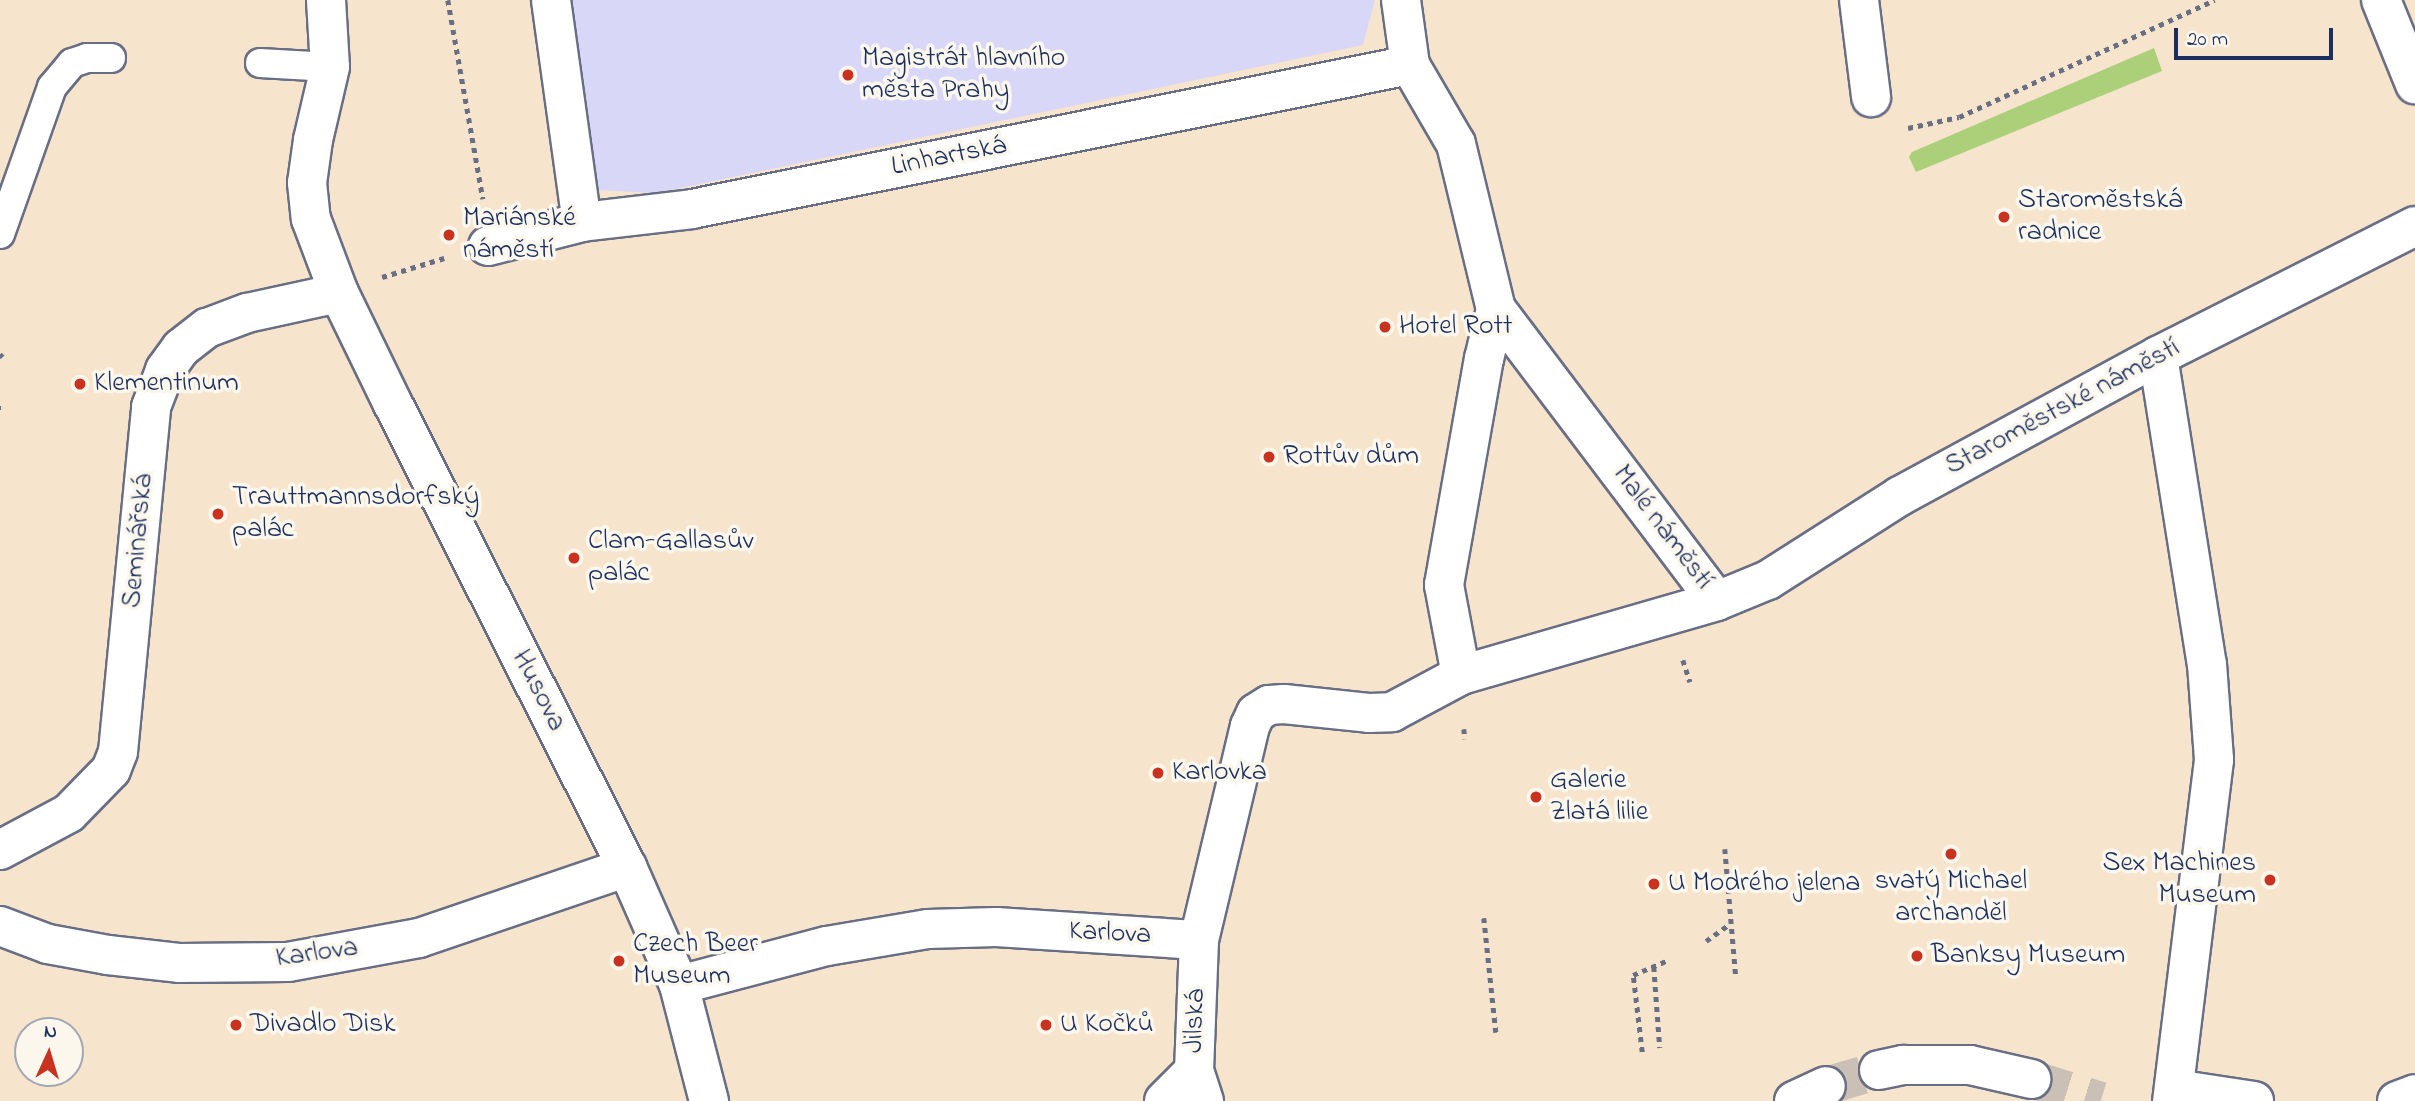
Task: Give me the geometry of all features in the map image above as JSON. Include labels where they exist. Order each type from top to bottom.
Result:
[{"type":"street","points":[[326,0],[330,67],[313,140],[307,183],[311,219],[339,293]]},
{"type":"street","points":[[551,0],[582,222]]},
{"type":"street","points":[[1401,0],[1410,65]]},
{"type":"street","points":[[1859,0],[1871,97]]},
{"type":"street","points":[[2381,0],[2415,84]]},
{"type":"street","name":"Linhartská","points":[[488,246],[582,222],[692,209],[1410,65]]},
{"type":"street","name":"Malé náměstí","points":[[1199,940],[1250,726],[1256,713],[1269,705],[1284,704],[1369,713],[1392,712],[1461,675],[1717,601],[1496,309],[1456,144],[1410,65]]},
{"type":"street","name":"Staroměstské náměstí","points":[[1717,601],[1768,580],[1900,496],[2158,356],[2415,226]]},
{"type":"street","name":"Seminářská","points":[[0,850],[69,813],[111,770],[118,752],[151,407],[165,370],[181,348],[207,328],[247,313],[339,293]]},
{"type":"street","name":"Husova","points":[[339,293],[627,867],[679,985],[709,1101]]},
{"type":"street","name":"Malé náměstí","points":[[1461,675],[1444,585],[1481,372],[1496,309]]},
{"type":"street","points":[[2158,356],[2204,645],[2214,760],[2173,1095],[2253,1101]]},
{"type":"street","name":"Karlova","points":[[0,926],[48,944],[108,955],[179,963],[288,962],[419,938],[627,867]]},
{"type":"street","name":"Karlova","points":[[679,985],[827,946],[928,929],[996,927],[1199,940]]},
{"type":"street","name":"Jilská","points":[[1199,940],[1199,1086]]},
{"type":"street","points":[[1879,1070],[1903,1065],[1969,1065],[2031,1079]]},
{"type":"street","points":[[1164,1101],[1199,1086]]},
{"type":"street","points":[[2397,1101],[2415,1094]]},
{"type":"lane","points":[[0,234],[52,87],[72,63],[87,58],[111,58]]},
{"type":"lane","points":[[260,64],[330,67]]},
{"type":"path","points":[[448,0],[484,204]]},
{"type":"path","points":[[1871,97],[1881,116],[1898,129],[1959,117],[2215,0]]},
{"type":"path","points":[[339,293],[359,284],[488,246]]},
{"type":"path","points":[[1725,849],[1729,923],[1736,978]]},
{"type":"path","points":[[1483,918],[1496,1032]]},
{"type":"path","points":[[1706,941],[1729,923]]},
{"type":"path","points":[[1642,1052],[1633,975],[1669,960]]},
{"type":"path","points":[[1654,967],[1660,1048]]},
{"type":"shaded area","name":"Magistrát hlavního města Prahy","points":[[564,0],[1375,0],[1363,45],[657,193],[594,190]]},
{"type":"green space","points":[[2154,48],[2162,71],[1916,172],[1909,157],[1912,152]]},
{"type":"tunnel","points":[[1826,1086],[1879,1070]]},
{"type":"tunnel","points":[[2031,1079],[2101,1101]]},
{"type":"place","name":"Magistrát hlavního města Prahy","points":[[848,75]]},
{"type":"place","name":"Staroměstská radnice","points":[[2004,217]]},
{"type":"place","name":"Mariánské náměstí","points":[[449,235]]},
{"type":"place","name":"Hotel Rott","points":[[1385,327]]},
{"type":"place","name":"Klementinum","points":[[80,384]]},
{"type":"place","name":"Rottův dům","points":[[1269,457]]},
{"type":"place","name":"Trauttmannsdorfský palác","points":[[218,514]]},
{"type":"place","name":"Clam-Gallasův palác","points":[[574,558]]},
{"type":"place","name":"Karlovka","points":[[1158,773]]},
{"type":"place","name":"Galerie Zlatá lilie","points":[[1536,797]]},
{"type":"place","name":"svatý Michael archanděl","points":[[1951,854]]},
{"type":"place","name":"Sex Machines Museum","points":[[2270,880]]},
{"type":"place","name":"U Modrého jelena","points":[[1654,884]]},
{"type":"place","name":"Banksy Museum","points":[[1917,956]]},
{"type":"place","name":"Czech Beer Museum","points":[[619,961]]},
{"type":"place","name":"Divadlo Disk","points":[[236,1025]]},
{"type":"place","name":"U Kočků","points":[[1046,1025]]}]
